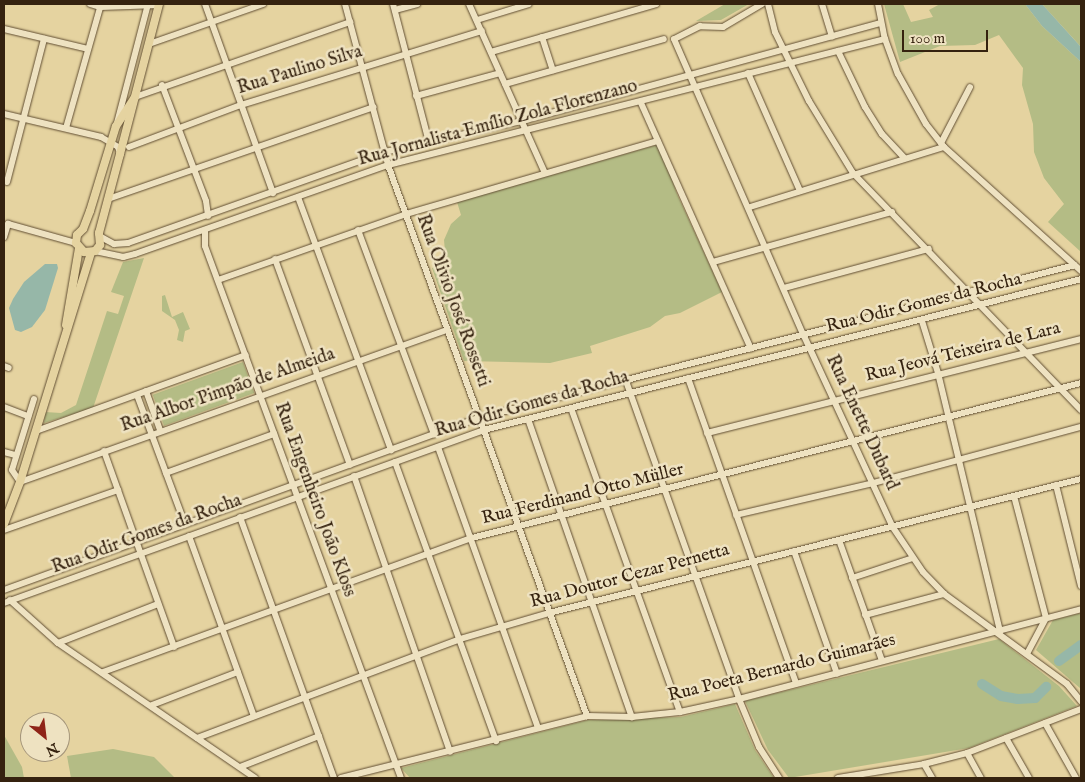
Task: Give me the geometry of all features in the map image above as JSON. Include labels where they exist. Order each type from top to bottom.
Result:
[{"type":"main road","points":[[4,524],[20,482],[93,252],[100,245],[100,235],[108,199],[159,4]]},
{"type":"main road","points":[[66,338],[67,310],[78,246],[78,235],[84,229],[116,126],[135,97]]},
{"type":"main road","points":[[84,229],[92,228],[100,235]]},
{"type":"main road","points":[[78,246],[93,252]]},
{"type":"street","points":[[90,4],[159,4]]},
{"type":"street","points":[[205,4],[273,193]]},
{"type":"street","points":[[149,44],[263,4]]},
{"type":"street","name":"Rua Olivio José Rossetti","points":[[346,4],[388,165],[587,716]]},
{"type":"street","points":[[418,4],[394,7],[404,55],[428,142]]},
{"type":"street","points":[[469,4],[545,173]]},
{"type":"street","points":[[476,20],[526,4]]},
{"type":"street","points":[[491,52],[656,4]]},
{"type":"street","name":"Rua Enette Dubard","points":[[762,4],[723,27],[700,26],[674,39],[750,207],[804,336],[854,440],[892,526],[913,558],[944,594],[1000,632],[1067,684],[1081,701]]},
{"type":"street","points":[[768,4],[790,63],[814,109],[853,173],[929,249],[980,306],[1081,410]]},
{"type":"street","points":[[822,4],[832,36]]},
{"type":"street","points":[[878,4],[885,39],[911,100],[942,145],[1081,271]]},
{"type":"street","points":[[66,128],[100,5]]},
{"type":"street","points":[[116,126],[147,5]]},
{"type":"street","points":[[135,97],[162,85],[350,22]]},
{"type":"street","name":"Rua Jornalista Emílio Zola Florenzano","points":[[100,235],[114,244],[128,243],[385,152],[522,121],[881,23]]},
{"type":"street","points":[[4,29],[88,49]]},
{"type":"street","name":"Rua Paulino Silva","points":[[129,147],[241,105],[482,31]]},
{"type":"street","points":[[542,37],[553,70]]},
{"type":"street","points":[[6,182],[7,166],[23,119],[44,39]]},
{"type":"street","points":[[505,84],[664,39]]},
{"type":"street","name":"Rua Jornalista Emílio Zola Florenzano","points":[[93,252],[123,257],[388,165],[527,132],[885,39]]},
{"type":"street","points":[[838,51],[865,107],[882,134],[904,158]]},
{"type":"street","points":[[416,96],[500,73]]},
{"type":"street","points":[[748,74],[800,191]]},
{"type":"street","points":[[162,85],[195,171],[208,216]]},
{"type":"street","points":[[750,207],[942,145],[970,87]]},
{"type":"street","points":[[641,103],[751,349]]},
{"type":"street","points":[[108,199],[195,171],[373,107]]},
{"type":"street","points":[[4,114],[66,128],[111,142],[119,148],[120,154]]},
{"type":"street","points":[[218,280],[316,244],[406,214],[658,141]]},
{"type":"street","points":[[298,197],[391,450]]},
{"type":"street","points":[[239,205],[244,210],[244,216]]},
{"type":"street","points":[[713,262],[892,212]]},
{"type":"street","points":[[4,237],[8,224],[78,246]]},
{"type":"street","name":"Rua Engenheiro João Kloss","points":[[205,230],[205,246],[362,677],[395,766],[402,778]]},
{"type":"street","points":[[358,230],[434,434]]},
{"type":"street","points":[[784,288],[929,249]]},
{"type":"street","points":[[274,259],[350,465]]},
{"type":"street","name":"Rua Odir Gomes da Rocha","points":[[4,590],[478,418],[969,294],[1075,265]]},
{"type":"street","name":"Rua Odir Gomes da Rocha","points":[[7,601],[484,430],[1081,280]]},
{"type":"street","points":[[922,321],[938,373],[1000,632]]},
{"type":"street","name":"Rua Albor Pimpão de Almeida","points":[[20,482],[160,430],[359,361],[401,344],[447,330]]},
{"type":"street","name":"Rua Jeová Teixeira de Lara","points":[[707,433],[836,402],[1023,351],[1081,339]]},
{"type":"street","points":[[36,431],[246,355]]},
{"type":"street","points":[[688,378],[720,475],[796,683]]},
{"type":"street","points":[[626,381],[738,699],[759,747],[779,778]]},
{"type":"street","name":"Rua Ferdinand Otto Müller","points":[[103,672],[470,539],[1081,383]]},
{"type":"street","points":[[146,391],[160,430]]},
{"type":"street","points":[[137,394],[185,524]]},
{"type":"street","points":[[20,482],[13,475],[15,456],[34,399]]},
{"type":"street","points":[[4,407],[28,416]]},
{"type":"street","points":[[571,408],[680,712]]},
{"type":"street","points":[[528,419],[591,602],[618,670],[632,717]]},
{"type":"street","points":[[736,515],[873,483],[1081,427]]},
{"type":"street","points":[[166,473],[274,434]]},
{"type":"street","points":[[438,447],[538,728]]},
{"type":"street","points":[[104,451],[174,647]]},
{"type":"street","points":[[4,452],[15,456]]},
{"type":"street","points":[[395,462],[496,741]]},
{"type":"street","points":[[354,476],[418,655],[450,752]]},
{"type":"street","name":"Rua Doutor Cezar Pernetta","points":[[197,738],[253,714],[362,677],[460,639],[637,590],[1081,479]]},
{"type":"street","points":[[1056,485],[1081,586]]},
{"type":"street","points":[[4,530],[118,490]]},
{"type":"street","points":[[1014,496],[1046,618],[1027,653]]},
{"type":"street","points":[[240,517],[334,778]]},
{"type":"street","points":[[189,536],[253,714]]},
{"type":"street","points":[[839,540],[882,661]]},
{"type":"street","points":[[794,551],[838,674]]},
{"type":"street","points":[[852,578],[913,558]]},
{"type":"street","points":[[865,615],[944,594]]},
{"type":"street","points":[[7,601],[58,643],[152,705],[254,778]]},
{"type":"street","points":[[58,643],[158,604]]},
{"type":"street","name":"Rua Poeta Bernardo Guimarães","points":[[341,778],[496,741],[587,716],[632,717],[680,712],[738,699],[1000,632],[1081,609]]},
{"type":"street","points":[[152,705],[238,672]]},
{"type":"street","points":[[838,778],[924,764],[967,752],[1081,709]]},
{"type":"street","points":[[1045,723],[1076,778]]},
{"type":"street","points":[[240,767],[319,736]]},
{"type":"street","points":[[1006,738],[1029,778]]},
{"type":"street","points":[[967,752],[982,778]]},
{"type":"street","points":[[924,764],[932,778]]},
{"type":"street","points":[[879,770],[883,778]]},
{"type":"green space","points":[[725,4],[749,4],[721,20],[696,21]]},
{"type":"green space","points":[[884,4],[903,4],[911,22],[933,17],[929,10],[940,4],[1025,4],[1042,26],[1081,62],[1081,252],[1048,222],[1064,204],[1044,178],[1034,152],[1033,124],[1022,85],[1023,68],[999,35],[975,45],[940,46],[900,62]]},
{"type":"green space","points":[[1042,4],[1081,4],[1081,47],[1073,38]]},
{"type":"green space","points":[[660,144],[677,194],[722,292],[680,313],[665,316],[650,327],[590,346],[592,353],[550,363],[464,361],[432,268],[446,263],[444,240],[451,224],[461,215],[457,202]]},
{"type":"green space","points":[[144,258],[93,408],[44,423],[45,412],[61,413],[76,405],[107,311],[118,314],[124,296],[111,292],[123,262]]},
{"type":"green space","points":[[165,295],[172,317],[183,312],[190,329],[185,331],[183,342],[177,340],[179,330],[175,320],[162,311],[162,296]]},
{"type":"green space","points":[[243,362],[254,393],[164,426],[153,395]]},
{"type":"green space","points":[[1081,613],[1081,689],[1036,650],[1053,620]]},
{"type":"green space","points":[[999,639],[1059,686],[1077,706],[969,748],[789,778],[768,750],[745,701]]},
{"type":"green space","points":[[735,704],[755,750],[774,778],[410,778],[401,768],[588,720],[681,717]]},
{"type":"green space","points":[[4,735],[22,767],[24,778],[4,778]]},
{"type":"green space","points":[[113,749],[154,757],[175,778],[71,778],[68,762],[70,762],[70,756]]},
{"type":"shaded area","points":[[1025,4],[1042,4],[1081,47],[1081,62],[1042,26]]},
{"type":"shaded area","points":[[45,264],[57,264],[58,268],[45,310],[32,327],[21,332],[15,330],[9,308],[13,299],[24,282]]},
{"type":"waterway","points":[[1059,661],[1081,645]]},
{"type":"waterway","points":[[982,684],[1001,696],[1018,699],[1035,698],[1046,687]]}]
